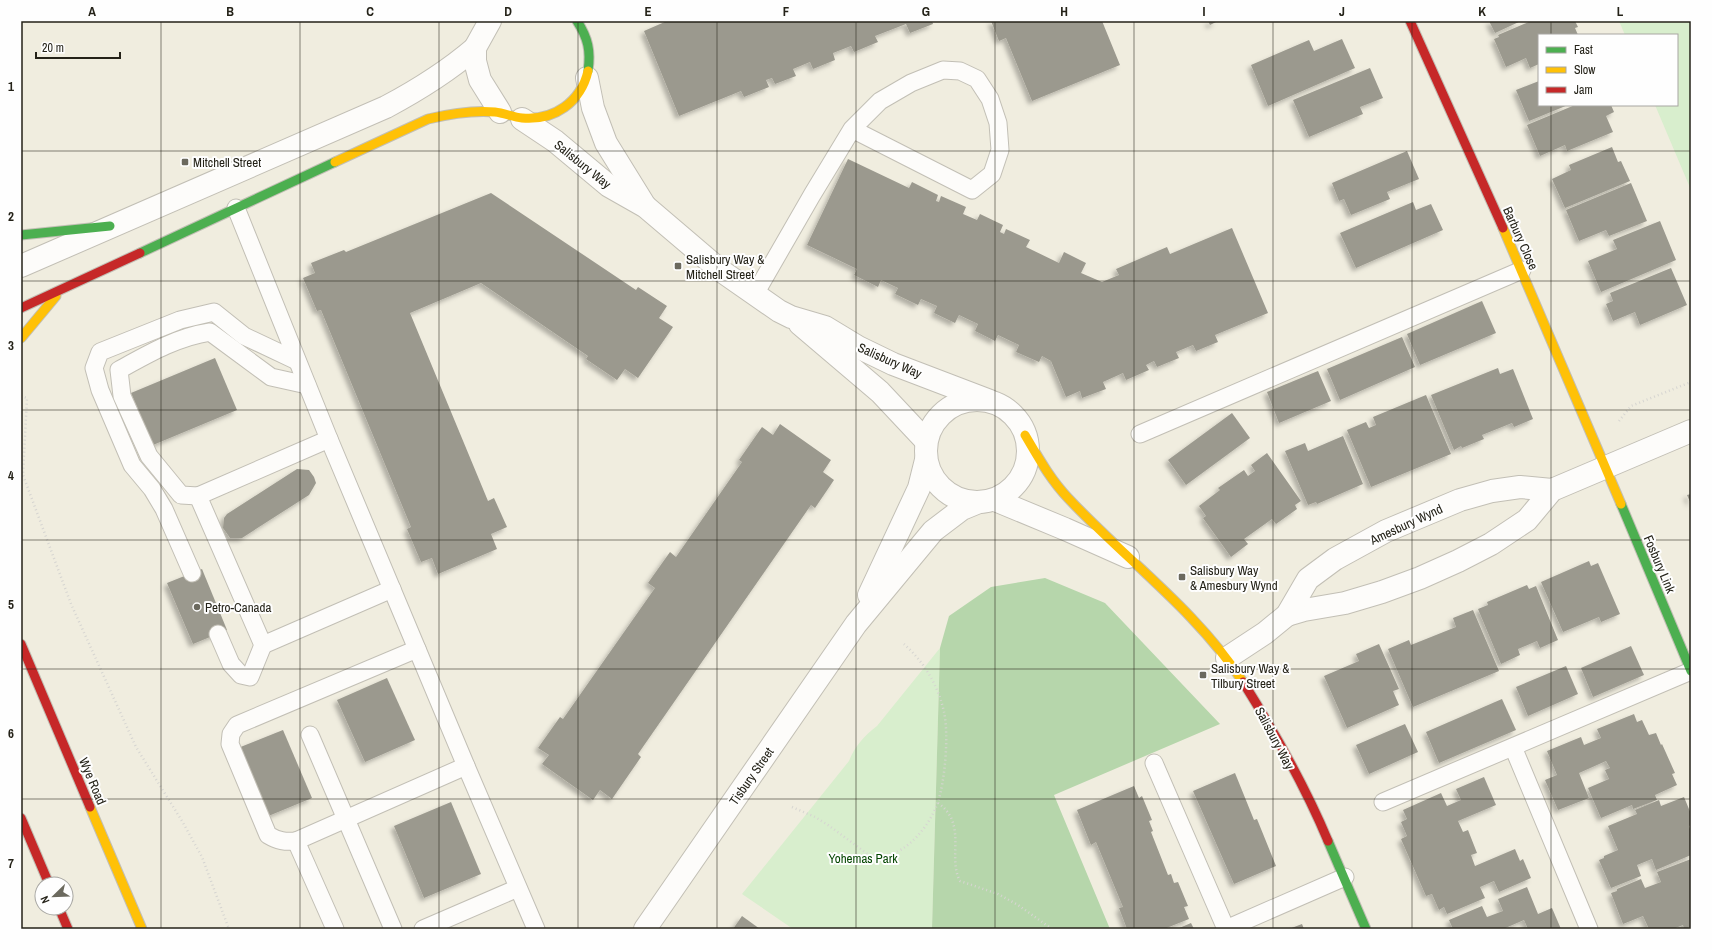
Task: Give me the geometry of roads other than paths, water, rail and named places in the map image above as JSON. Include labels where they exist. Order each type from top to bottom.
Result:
[{"type":"street","points":[[21,308],[428,119],[448,114],[466,112],[500,112],[522,119],[539,117],[556,112],[572,103],[584,89],[587,78],[591,53],[587,35],[577,21]]},
{"type":"street","name":"Barbury Close","points":[[1410,21],[1522,270],[1605,467]]},
{"type":"street","points":[[21,266],[386,107],[414,93],[452,68],[475,48],[488,22]]},
{"type":"street","points":[[475,48],[480,80],[500,112]]},
{"type":"street","name":"Salisbury Way","points":[[587,78],[593,108],[606,143],[646,207]]},
{"type":"street","name":"Salisbury Way","points":[[522,119],[555,141],[609,186],[646,207],[720,270],[779,311],[791,317],[825,327],[858,347],[893,364],[990,401]]},
{"type":"street","points":[[21,235],[110,226]]},
{"type":"street","points":[[21,338],[60,290]]},
{"type":"street","name":"Salisbury Way","points":[[791,317],[880,392],[926,450]]},
{"type":"street","points":[[973,399],[990,401],[1005,408],[1017,419],[1025,435],[1028,451],[1025,468],[1017,483],[987,501],[955,497],[941,487],[931,473],[926,450],[932,425],[943,412],[956,403],[973,399]]},
{"type":"street","name":"Amesbury Wynd","points":[[1227,658],[1265,633],[1288,615],[1304,610],[1345,603],[1382,592],[1420,578],[1458,561],[1491,544],[1527,520],[1552,490],[1691,431]]},
{"type":"street","name":"Salisbury Way","points":[[1025,435],[1054,482],[1128,557],[1198,624],[1227,658],[1266,719],[1315,810],[1366,929]]},
{"type":"street","name":"Tisbury Street","points":[[856,624],[919,488],[926,450]]},
{"type":"street","name":"Fosbury Link","points":[[1605,467],[1691,671]]},
{"type":"street","name":"Amesbury Wynd","points":[[1288,615],[1308,579],[1335,560],[1386,531],[1460,500],[1492,491],[1520,487],[1552,490]]},
{"type":"street","name":"Salisbury Way","points":[[987,501],[1065,529],[1128,557]]},
{"type":"street","name":"Tisbury Street","points":[[646,929],[856,624],[933,531],[962,509],[987,501]]},
{"type":"street","name":"Wye Road","points":[[21,644],[142,929]]},
{"type":"street","points":[[21,818],[46,876]]},
{"type":"street","points":[[62,916],[68,929]]},
{"type":"lane","points":[[756,294],[812,195],[852,130],[880,101],[911,83],[943,70],[960,71],[977,79],[990,99],[998,123],[1000,150],[992,174],[972,190],[852,130]]},
{"type":"lane","points":[[236,208],[329,440],[536,929]]},
{"type":"lane","points":[[1140,434],[1522,270]]},
{"type":"lane","points":[[192,573],[164,509],[152,489],[132,465],[100,390],[94,368],[100,352],[180,320],[214,312],[244,336],[297,361]]},
{"type":"lane","points":[[307,385],[271,377],[210,332],[192,335],[164,346],[150,352],[119,370],[122,396],[149,456],[181,495],[198,496],[329,440]]},
{"type":"lane","points":[[198,496],[263,645]]},
{"type":"lane","points":[[218,634],[231,664],[241,675],[250,677],[263,645],[392,589]]},
{"type":"lane","points":[[417,649],[237,726],[231,734],[230,744],[268,835],[276,840],[286,842],[296,841],[466,766]]},
{"type":"lane","points":[[1384,802],[1691,671]]},
{"type":"lane","points":[[310,736],[393,929]]},
{"type":"lane","points":[[1513,746],[1589,929]]},
{"type":"lane","points":[[1154,763],[1226,929],[1345,877]]},
{"type":"lane","points":[[296,841],[335,929]]},
{"type":"lane","points":[[423,929],[518,888]]},
{"type":"place","name":"Mitchell Street","points":[[185,162]]},
{"type":"place","name":"Salisbury Way & Mitchell Street","points":[[678,266]]},
{"type":"place","name":"Salisbury Way & Amesbury Wynd","points":[[1182,577]]},
{"type":"place","name":"Petro-Canada","points":[[197,607]]},
{"type":"place","name":"Salisbury Way & Tilbury Street","points":[[1203,675]]},
{"type":"park label","name":"Yohemas Park","points":[[863,858]]}]
